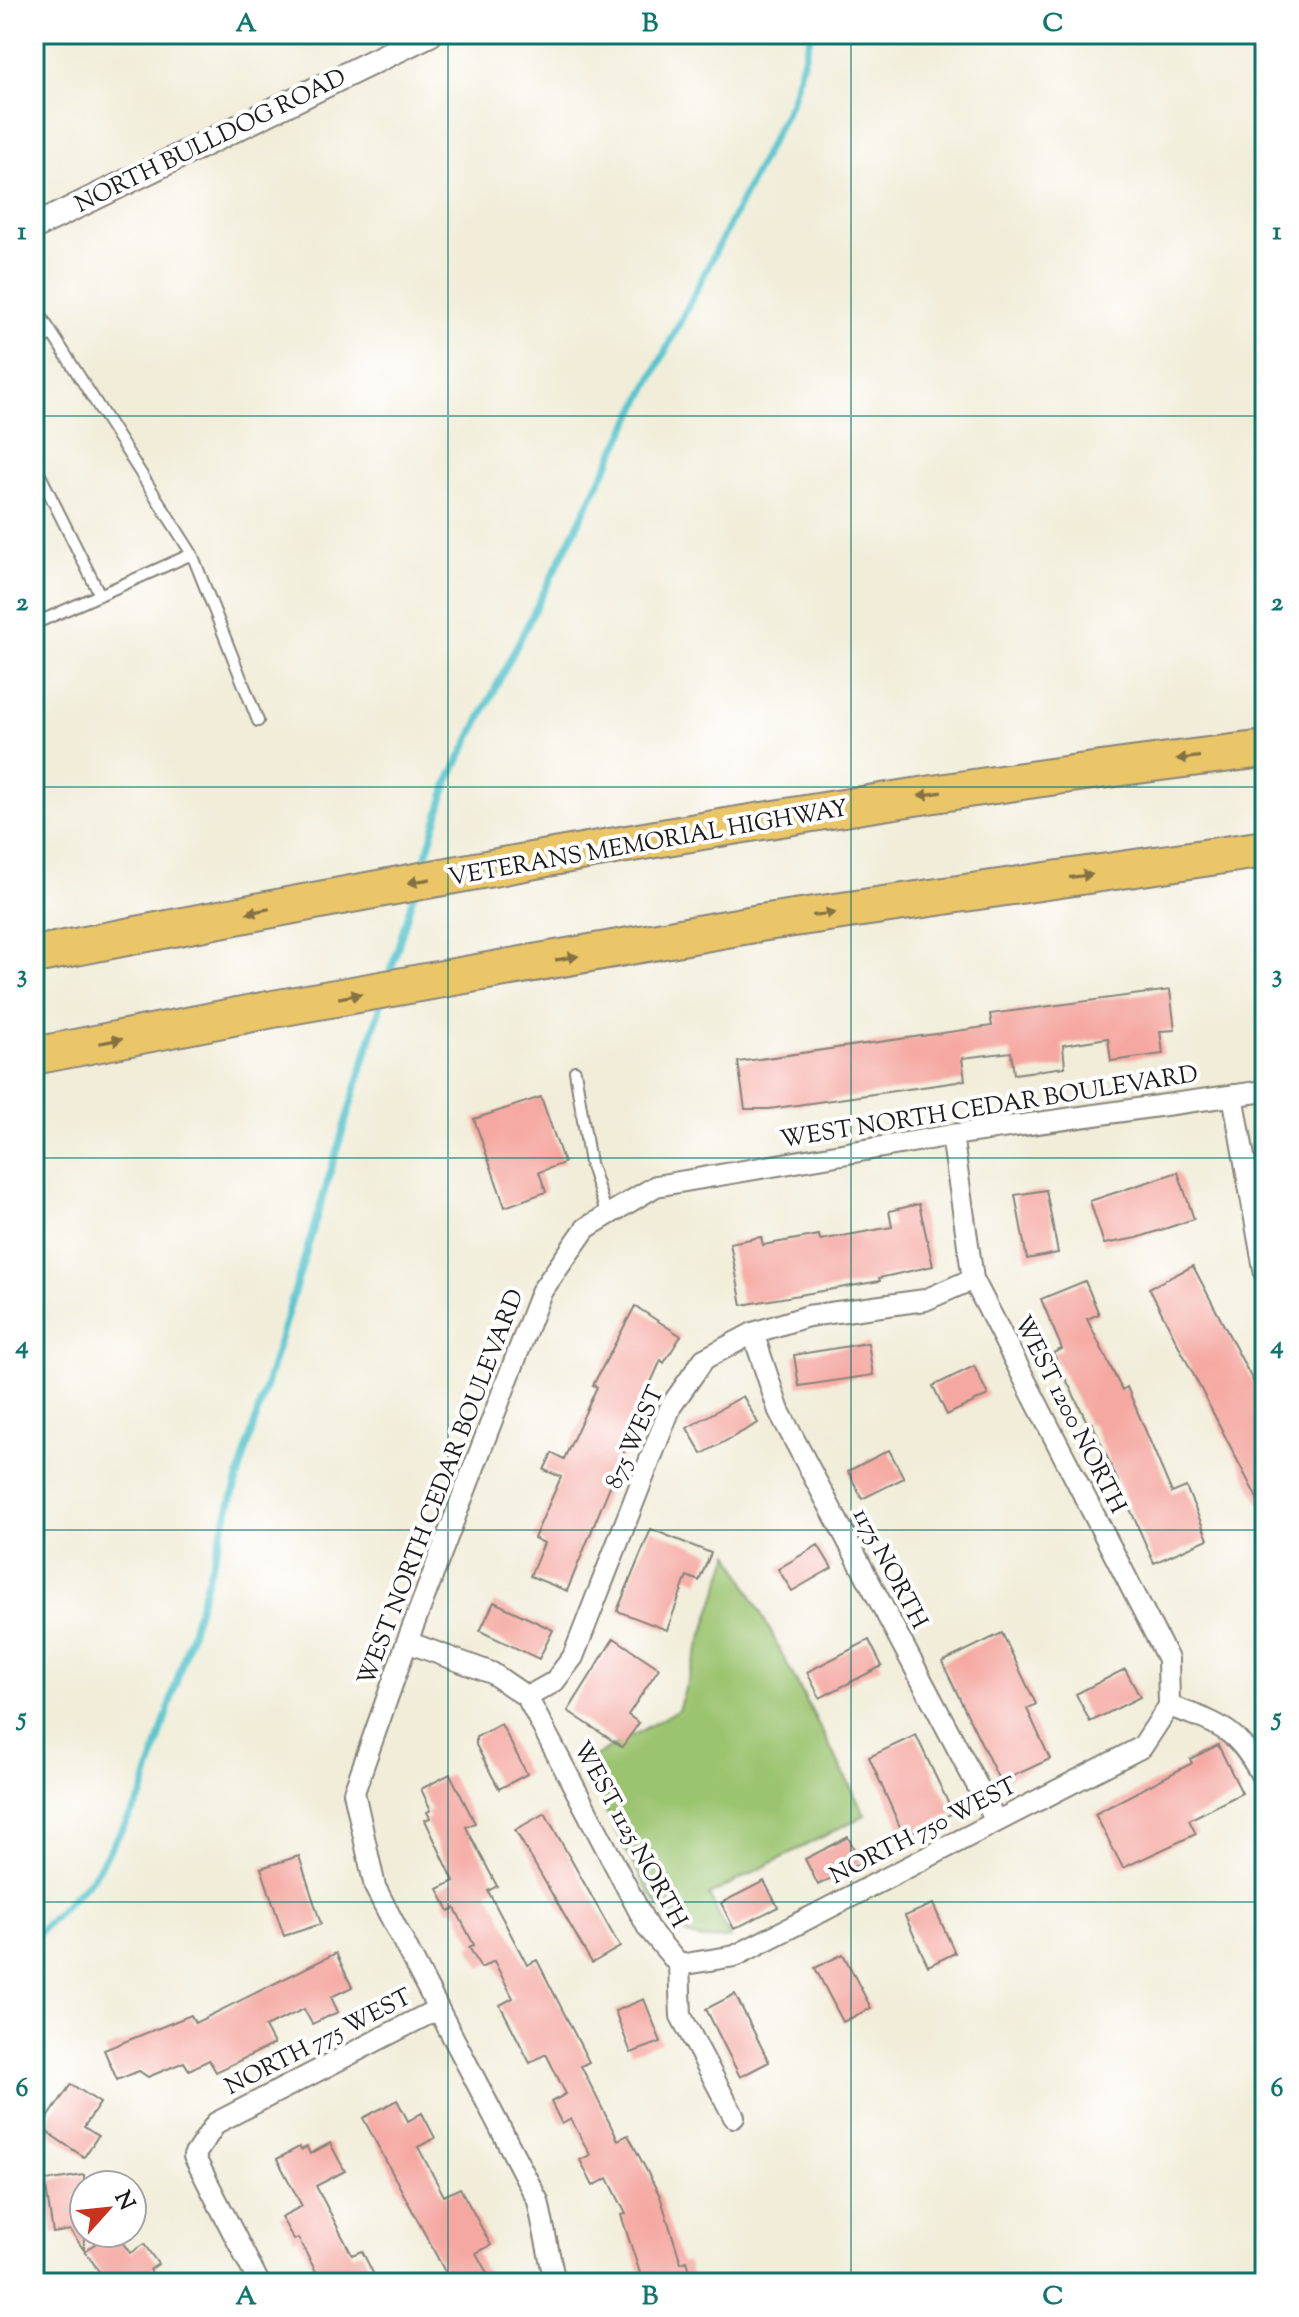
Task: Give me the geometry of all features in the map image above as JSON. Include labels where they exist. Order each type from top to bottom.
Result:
[{"type":"highway","name":"VETERANS MEMORIAL HIGHWAY","points":[[34,955],[523,862],[1050,774],[1265,749]]},
{"type":"highway","points":[[34,1056],[273,1009],[760,923],[1265,849]]},
{"type":"street","name":"NORTH BULLDOG ROAD","points":[[34,227],[430,34]]},
{"type":"street","name":"WEST NORTH CEDAR BOULEVARD","points":[[555,2283],[538,2201],[436,2010],[375,1887],[354,1792],[407,1642],[541,1292],[586,1228],[656,1186],[952,1135],[1265,1091]]},
{"type":"street","points":[[1233,1095],[1265,1275]]},
{"type":"street","name":"WEST 1200 NORTH","points":[[952,1135],[973,1279],[1168,1659],[1169,1706]]},
{"type":"street","name":"875 WEST","points":[[527,1697],[554,1682],[573,1657],[671,1406],[704,1359],[753,1333],[808,1316],[925,1300],[973,1279]]},
{"type":"street","name":"1175 NORTH","points":[[753,1333],[779,1411],[996,1821]]},
{"type":"street","name":"WEST 1125 NORTH","points":[[407,1642],[492,1673],[527,1697],[648,1928],[679,1965],[681,2016],[734,2117]]},
{"type":"street","points":[[1169,1706],[1216,1722],[1239,1739],[1265,1782]]},
{"type":"street","name":"NORTH 750 WEST","points":[[679,1965],[735,1956],[1142,1747],[1169,1706]]},
{"type":"street","name":"NORTH 775 WEST","points":[[259,2283],[194,2156],[216,2123],[436,2010]]},
{"type":"lane","points":[[34,305],[192,554],[258,721]]},
{"type":"lane","points":[[34,342],[52,334]]},
{"type":"lane","points":[[34,463],[100,595]]},
{"type":"lane","points":[[34,624],[192,554]]},
{"type":"lane","points":[[575,1071],[590,1163],[607,1215]]},
{"type":"green space","points":[[730,1553],[865,1815],[709,1895],[730,1938],[709,1939],[688,1935],[658,1905],[629,1857],[583,1763],[678,1710]]},
{"type":"building","points":[[1170,990],[1175,1030],[1160,1031],[1163,1054],[1111,1061],[1108,1038],[1063,1045],[1065,1067],[1014,1074],[1011,1052],[962,1058],[965,1080],[957,1082],[769,1109],[745,1109],[738,1062],[992,1026],[990,1014]]},
{"type":"building","points":[[541,1097],[564,1163],[539,1172],[546,1192],[505,1207],[474,1119]]},
{"type":"building","points":[[1178,1172],[1194,1219],[1137,1238],[1104,1244],[1090,1201]]},
{"type":"building","points":[[1046,1190],[1058,1253],[1027,1259],[1015,1195]]},
{"type":"building","points":[[919,1204],[933,1266],[879,1278],[880,1281],[742,1305],[730,1243],[761,1237],[763,1245],[819,1235],[820,1240],[892,1227],[889,1211]]},
{"type":"building","points":[[1193,1266],[1265,1404],[1265,1514],[1149,1288]]},
{"type":"building","points":[[1085,1281],[1099,1314],[1087,1319],[1122,1390],[1127,1387],[1172,1493],[1186,1487],[1208,1539],[1154,1563],[1092,1423],[1088,1424],[1053,1353],[1062,1349],[1041,1299]]},
{"type":"building","points":[[635,1306],[681,1336],[664,1363],[661,1360],[630,1429],[633,1430],[567,1591],[530,1576],[544,1543],[534,1538],[561,1477],[544,1470],[552,1453],[564,1459],[597,1387],[593,1385]]},
{"type":"building","points":[[868,1343],[873,1375],[799,1386],[794,1355]]},
{"type":"building","points":[[974,1366],[988,1395],[947,1415],[933,1386]]},
{"type":"building","points":[[743,1396],[758,1423],[702,1454],[687,1428]]},
{"type":"building","points":[[889,1450],[904,1478],[862,1499],[848,1471]]},
{"type":"building","points":[[651,1529],[711,1553],[699,1581],[687,1576],[667,1630],[617,1611]]},
{"type":"building","points":[[818,1545],[832,1568],[792,1591],[778,1569]]},
{"type":"building","points":[[494,1602],[553,1630],[539,1659],[480,1631]]},
{"type":"building","points":[[1002,1633],[1036,1704],[1027,1709],[1050,1759],[1000,1782],[942,1662]]},
{"type":"building","points":[[614,1638],[659,1668],[628,1715],[639,1723],[622,1747],[568,1711]]},
{"type":"building","points":[[869,1640],[882,1666],[820,1698],[807,1672]]},
{"type":"building","points":[[1125,1669],[1140,1697],[1090,1722],[1076,1694]]},
{"type":"building","points":[[501,1724],[527,1774],[499,1789],[476,1745],[476,1737]]},
{"type":"building","points":[[916,1735],[953,1813],[904,1836],[869,1757]]},
{"type":"building","points":[[1218,1745],[1242,1793],[1189,1820],[1196,1834],[1123,1868],[1095,1814],[1192,1763],[1190,1759]]},
{"type":"building","points":[[450,1774],[475,1823],[466,1827],[497,1886],[488,1891],[527,1965],[537,1960],[589,2062],[581,2066],[618,2140],[628,2135],[660,2196],[681,2263],[687,2261],[694,2283],[633,2283],[632,2279],[641,2276],[621,2215],[626,2214],[608,2178],[593,2186],[580,2160],[590,2155],[571,2119],[562,2124],[551,2102],[566,2094],[546,2054],[530,2063],[500,2005],[513,1998],[494,1961],[481,1968],[469,1947],[474,1945],[455,1908],[449,1911],[438,1889],[454,1881],[425,1820],[430,1818],[427,1812],[431,1810],[421,1789]]},
{"type":"building","points":[[545,1813],[620,1947],[592,1963],[515,1830]]},
{"type":"building","points":[[848,1837],[861,1863],[818,1885],[805,1859]]},
{"type":"building","points":[[299,1856],[321,1924],[284,1936],[261,1868]]},
{"type":"building","points":[[764,1881],[778,1907],[734,1929],[721,1903]]},
{"type":"building","points":[[933,1904],[955,1953],[928,1966],[905,1916]]},
{"type":"building","points":[[336,1953],[352,1987],[331,1997],[338,2012],[312,2024],[304,2009],[265,2027],[274,2044],[216,2072],[209,2060],[189,2070],[184,2062],[148,2077],[139,2071],[117,2080],[104,2050],[191,2015],[195,2023]]},
{"type":"building","points":[[843,1954],[871,2008],[843,2022],[815,1968]]},
{"type":"building","points":[[735,1994],[769,2062],[740,2077],[706,2009]]},
{"type":"building","points":[[644,1999],[661,2042],[631,2053],[615,2011]]},
{"type":"building","points":[[71,2084],[100,2103],[84,2127],[98,2136],[84,2157],[41,2128]]},
{"type":"building","points":[[397,2100],[408,2121],[422,2113],[435,2138],[418,2147],[444,2196],[460,2188],[491,2245],[476,2253],[487,2273],[468,2283],[451,2283],[363,2118]]},
{"type":"building","points":[[330,2143],[345,2171],[316,2186],[352,2255],[362,2251],[378,2283],[322,2283],[298,2238],[294,2240],[281,2217],[302,2206],[277,2159],[299,2147],[301,2150],[307,2147],[310,2154]]},
{"type":"building","points":[[68,2177],[68,2230],[53,2233],[45,2181]]},
{"type":"building","points":[[127,2249],[130,2253],[136,2249],[148,2249],[158,2264],[150,2270],[159,2283],[107,2283],[85,2251]]},
{"type":"waterway","points":[[422,870],[448,782],[791,102],[811,34]]},
{"type":"waterway","points":[[389,977],[414,893]]},
{"type":"waterway","points":[[34,1937],[93,1877],[142,1796],[382,1001]]}]
